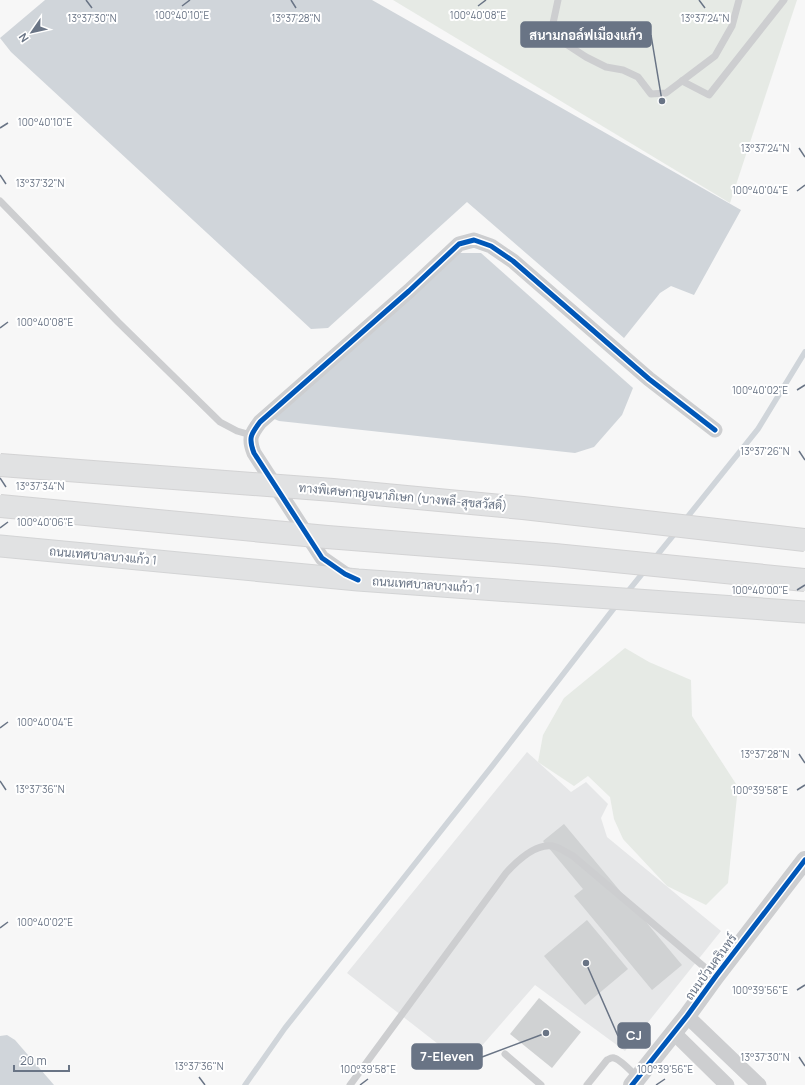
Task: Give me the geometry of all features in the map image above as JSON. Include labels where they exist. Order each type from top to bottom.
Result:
[{"type":"highway","name":"ทางพิเศษกาญจนาภิเษก (บางพลี-สุขสวัสดิ์)","points":[[0,465],[333,490],[523,508],[805,540]]},
{"type":"highway","points":[[0,506],[327,537],[555,555],[805,580]]},
{"type":"main road","name":"ถนนเทศบาลบางแก้ว 1","points":[[0,546],[358,580],[805,612]]},
{"type":"street","points":[[358,580],[345,574],[322,558],[254,453],[251,445],[251,435],[260,422],[409,291],[460,244],[474,240],[491,246],[513,261],[649,379],[715,430]]},
{"type":"street","name":"ถนนบัวนครินทร์","points":[[635,1081],[674,1033],[805,860]]},
{"type":"street","points":[[687,1016],[759,1085]]},
{"type":"street","points":[[674,1033],[727,1085]]},
{"type":"lane","points":[[558,0],[552,28],[563,42],[606,67],[623,70],[638,77],[651,94],[666,93],[715,56],[732,26],[739,0]]},
{"type":"lane","points":[[682,81],[709,95],[784,0]]},
{"type":"lane","points":[[0,201],[118,322],[220,422],[237,431],[251,435]]},
{"type":"lane","points":[[350,1085],[506,873],[519,859],[539,848],[555,847],[573,856],[716,976]]},
{"type":"lane","points":[[505,1054],[541,1085]]},
{"type":"lane","points":[[587,1085],[607,1060],[611,1058],[614,1058],[622,1063],[635,1081]]},
{"type":"shaded area","points":[[45,0],[372,0],[741,210],[694,295],[671,286],[660,293],[624,338],[467,202],[328,328],[311,329],[11,52],[0,38]]},
{"type":"shaded area","points":[[393,0],[797,0],[730,203]]},
{"type":"shaded area","points":[[459,253],[481,253],[633,388],[622,415],[594,447],[575,453],[279,421],[272,418]]},
{"type":"shaded area","points":[[625,648],[649,662],[691,680],[692,716],[738,787],[728,883],[706,905],[667,886],[623,839],[614,819],[610,797],[588,776],[574,786],[538,762],[543,735],[564,698]]},
{"type":"shaded area","points":[[527,752],[571,792],[586,782],[608,804],[601,818],[607,837],[721,931],[625,1051],[535,985],[465,1065],[347,973]]},
{"type":"shaded area","points":[[7,1035],[15,1040],[54,1085],[0,1085],[0,1036]]},
{"type":"building","points":[[564,824],[682,965],[652,990],[574,896],[583,889],[543,841]]},
{"type":"building","points":[[587,920],[628,969],[585,1005],[544,956]]},
{"type":"building","points":[[539,998],[581,1032],[552,1068],[510,1034]]},
{"type":"waterway","points":[[685,520],[758,429],[805,352]]},
{"type":"waterway","points":[[654,559],[676,532]]},
{"type":"waterway","points":[[625,595],[646,569]]},
{"type":"waterway","points":[[245,1085],[285,1028],[493,765],[618,603]]},
{"type":"cycle path","points":[[358,580],[345,574],[322,558],[254,453],[251,444],[251,436],[260,422],[409,291],[459,244],[474,240],[491,246],[513,261],[649,379],[715,430]]},
{"type":"cycle path","points":[[632,1085],[687,1016],[805,860]]},
{"type":"place","name":"สนามกอล์ฟเมืองแก้ว","points":[[662,101]]},
{"type":"place","name":"CJ","points":[[586,963]]},
{"type":"place","name":"7-Eleven","points":[[546,1033]]}]
